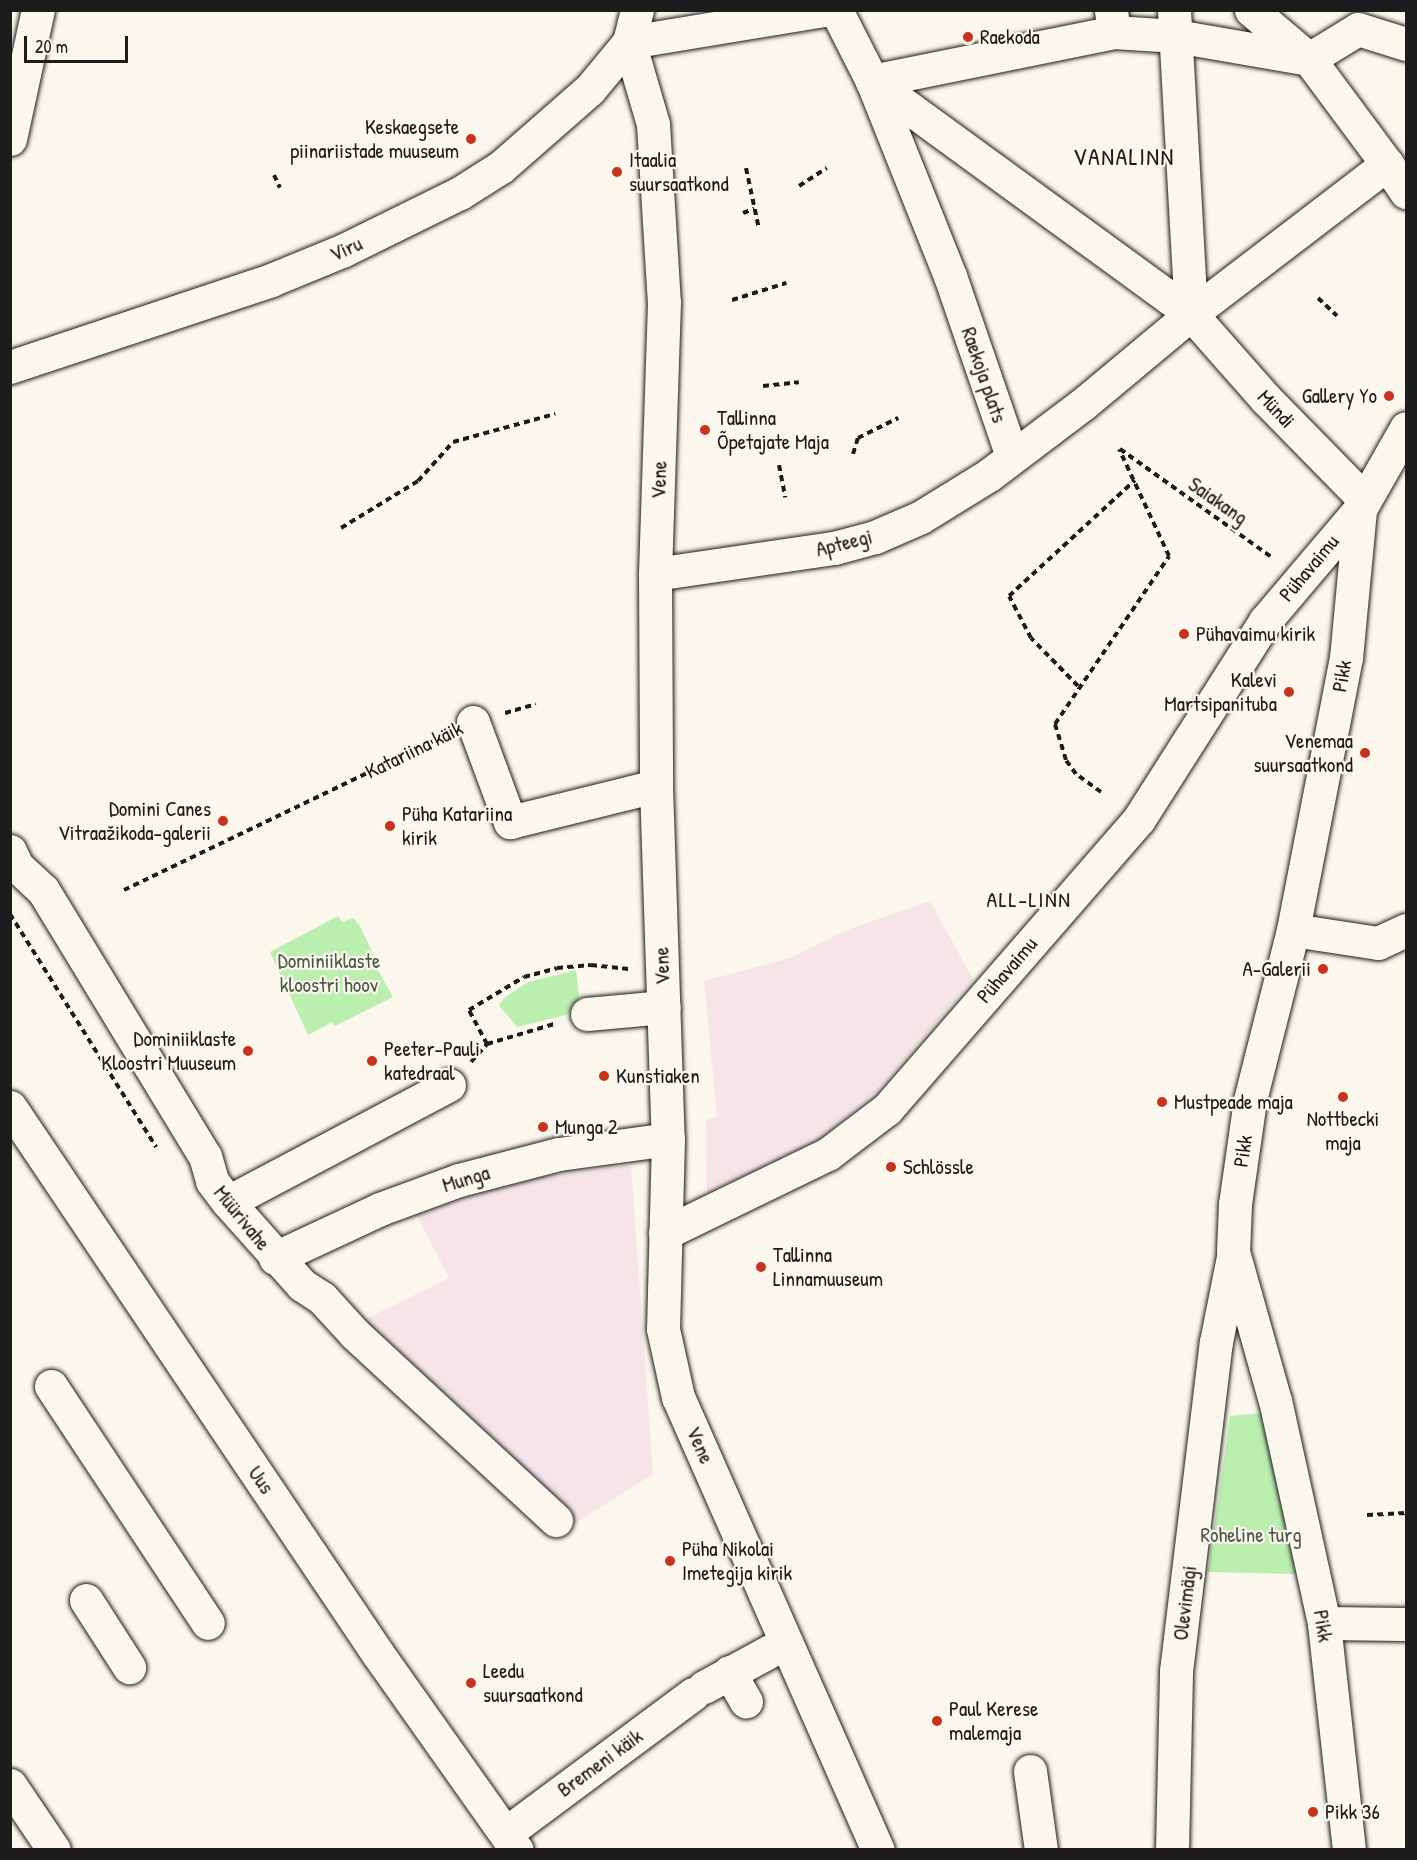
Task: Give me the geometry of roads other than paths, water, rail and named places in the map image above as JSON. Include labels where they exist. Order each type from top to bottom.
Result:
[{"type":"street","points":[[10,139],[38,10]]},
{"type":"street","points":[[637,10],[628,42],[824,10]]},
{"type":"street","name":"Raekoja plats","points":[[836,10],[872,81],[950,276],[1012,456],[1083,404],[1191,314],[1387,164]]},
{"type":"street","points":[[1251,10],[1309,59],[1407,192]]},
{"type":"street","points":[[872,81],[1112,21],[1175,23],[1309,59],[1358,29],[1407,44]]},
{"type":"street","points":[[1175,23],[1191,314]]},
{"type":"street","name":"Viru","points":[[10,367],[271,280],[344,250],[460,193],[501,167],[560,120],[628,42]]},
{"type":"street","name":"Vene","points":[[628,42],[653,124],[664,302],[655,574],[656,786],[669,1138],[663,1329],[678,1397],[878,1850]]},
{"type":"street","points":[[872,81],[1191,314]]},
{"type":"street","name":"Mündi","points":[[1191,314],[1362,505]]},
{"type":"street","name":"Pikk","points":[[1349,1850],[1324,1623],[1275,1401],[1233,1252],[1235,1204],[1250,1100],[1293,930],[1346,658],[1362,505],[1407,428]]},
{"type":"street","name":"Apteegi","points":[[655,574],[813,552],[875,537],[946,503],[1012,456]]},
{"type":"street","name":"Pühavaimu","points":[[665,1233],[828,1154],[887,1109],[1139,819],[1265,621],[1300,576],[1362,505]]},
{"type":"street","name":"Katariina käik","points":[[473,722],[510,822],[656,786]]},
{"type":"street","name":"Müürivahe","points":[[10,851],[17,866],[43,890],[205,1156],[212,1181],[228,1202],[274,1258],[302,1285],[322,1298],[355,1334],[556,1520]]},
{"type":"street","points":[[1293,930],[1378,943],[1407,930]]},
{"type":"street","points":[[587,1014],[664,1007]]},
{"type":"street","points":[[228,1202],[449,1085]]},
{"type":"street","name":"Uus","points":[[11,1109],[378,1654],[511,1841]]},
{"type":"street","name":"Munga","points":[[274,1258],[380,1209],[459,1180],[559,1154],[669,1138]]},
{"type":"street","name":"Olevimägi","points":[[1172,1850],[1176,1671],[1216,1342],[1233,1252]]},
{"type":"street","points":[[51,1386],[208,1623]]},
{"type":"street","points":[[86,1599],[129,1667]]},
{"type":"street","points":[[1324,1623],[1407,1624]]},
{"type":"street","name":"Bremeni käik","points":[[511,1841],[709,1684],[785,1643]]},
{"type":"street","points":[[709,1684],[746,1701]]},
{"type":"street","points":[[1030,1771],[1041,1850]]},
{"type":"street","points":[[10,1785],[54,1850]]},
{"type":"place","name":"Raekoda","points":[[968,37]]},
{"type":"place","name":"Keskaegsete piinariistade muuseum","points":[[471,139]]},
{"type":"place","name":"Itaalia suursaatkond","points":[[617,172]]},
{"type":"place","name":"Gallery Yo","points":[[1389,396]]},
{"type":"place","name":"Tallinna Õpetajate Maja","points":[[705,430]]},
{"type":"place","name":"Pühavaimu kirik","points":[[1184,634]]},
{"type":"place","name":"Kalevi Martsipanituba","points":[[1289,692]]},
{"type":"place","name":"Venemaa suursaatkond","points":[[1365,753]]},
{"type":"place","name":"Domini Canes Vitraažikoda-galerii","points":[[223,821]]},
{"type":"place","name":"Püha Katariina kirik","points":[[390,826]]},
{"type":"place","name":"A-Galerii","points":[[1323,969]]},
{"type":"place","name":"Dominiiklaste Kloostri Muuseum","points":[[248,1051]]},
{"type":"place","name":"Peeter-Pauli katedraal","points":[[372,1061]]},
{"type":"place","name":"Kunstiaken","points":[[604,1076]]},
{"type":"place","name":"Nottbecki maja","points":[[1343,1097]]},
{"type":"place","name":"Mustpeade maja","points":[[1162,1102]]},
{"type":"place","name":"Munga 2","points":[[543,1127]]},
{"type":"place","name":"Schlössle","points":[[891,1167]]},
{"type":"place","name":"Tallinna Linnamuuseum","points":[[761,1267]]},
{"type":"place","name":"Püha Nikolai Imetegija kirik","points":[[670,1561]]},
{"type":"place","name":"Leedu suursaatkond","points":[[471,1683]]},
{"type":"place","name":"Paul Kerese malemaja","points":[[937,1721]]},
{"type":"place","name":"Pikk 36","points":[[1313,1812]]},
{"type":"district","name":"VANALINN","points":[[1124,157]]},
{"type":"district","name":"ALL-LINN","points":[[1029,900]]},
{"type":"park label","name":"Dominiiklaste kloostri hoov","points":[[329,973]]},
{"type":"park label","name":"Roheline turg","points":[[1251,1535]]}]
